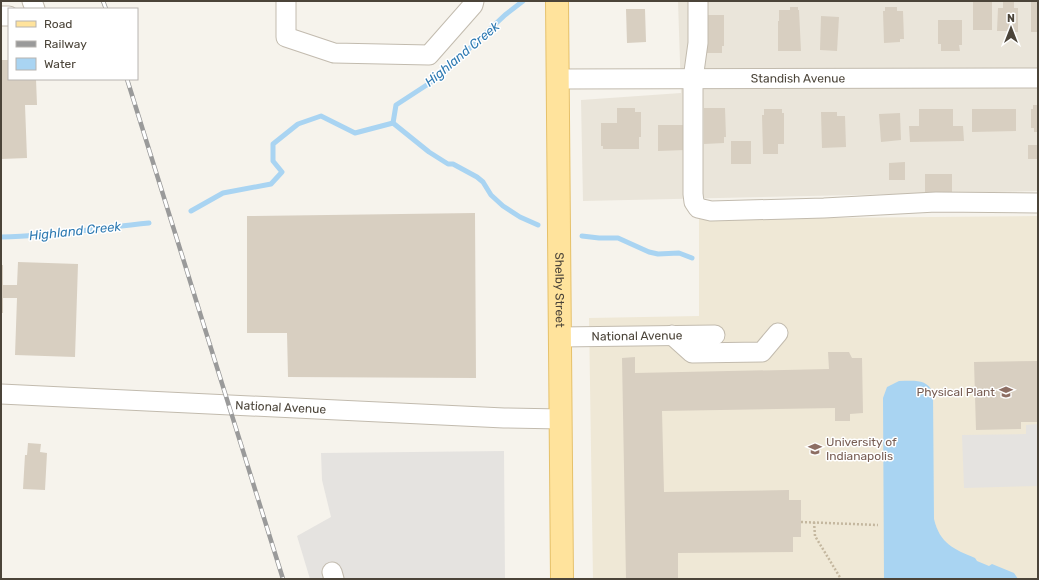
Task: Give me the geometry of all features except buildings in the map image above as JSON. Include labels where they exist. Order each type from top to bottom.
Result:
[{"type":"main road","name":"Shelby Street","points":[[557,1],[562,579]]},
{"type":"street","points":[[286,1],[286,37],[334,53],[429,55],[473,5],[474,1]]},
{"type":"street","points":[[698,1],[698,43],[693,79],[693,194],[694,202],[698,208],[711,210],[824,208],[936,202],[1038,203]]},
{"type":"street","name":"Standish Avenue","points":[[558,79],[1038,78]]},
{"type":"street","points":[[672,335],[692,353],[762,352],[778,334]]},
{"type":"street","name":"National Avenue","points":[[560,337],[715,335]]},
{"type":"street","name":"National Avenue","points":[[1,394],[504,418],[560,419]]},
{"type":"path","points":[[801,522],[878,525]]},
{"type":"path","points":[[814,522],[815,536],[841,579]]},
{"type":"shaded area","points":[[678,1],[1038,1],[1038,191],[583,201],[581,100],[681,93]]},
{"type":"shaded area","name":"University of Indianapolis","points":[[1038,216],[1038,579],[593,579],[589,318],[699,316],[699,219]]},
{"type":"shaded area","points":[[1038,424],[1038,486],[964,488],[962,435],[1026,434],[1026,425]]},
{"type":"shaded area","points":[[504,451],[505,579],[310,579],[297,536],[331,517],[322,480],[321,453]]},
{"type":"water","points":[[899,381],[919,381],[927,385],[933,393],[934,519],[940,534],[944,540],[954,548],[989,566],[992,564],[1014,573],[1018,579],[884,579],[883,398],[887,387]]},
{"type":"waterway","name":"Highland Creek","points":[[393,123],[396,105],[439,77],[505,15],[523,1]]},
{"type":"waterway","name":"Highland Creek","points":[[191,211],[223,193],[271,184],[282,172],[273,161],[273,144],[298,124],[321,116],[355,133],[393,123]]},
{"type":"waterway","points":[[393,123],[429,152],[448,164],[453,164],[477,177],[483,182],[491,195],[503,206],[520,217],[538,225]]},
{"type":"waterway","name":"Highland Creek","points":[[1,237],[57,233],[149,223]]},
{"type":"waterway","points":[[582,236],[618,238],[649,252],[658,254],[679,253],[692,258]]},
{"type":"railway","points":[[103,1],[106,8]]},
{"type":"railway","points":[[127,80],[283,579]]},
{"type":"place","name":"Physical Plant","points":[[1006,392]]},
{"type":"place","name":"University of Indianapolis","points":[[815,449]]}]
